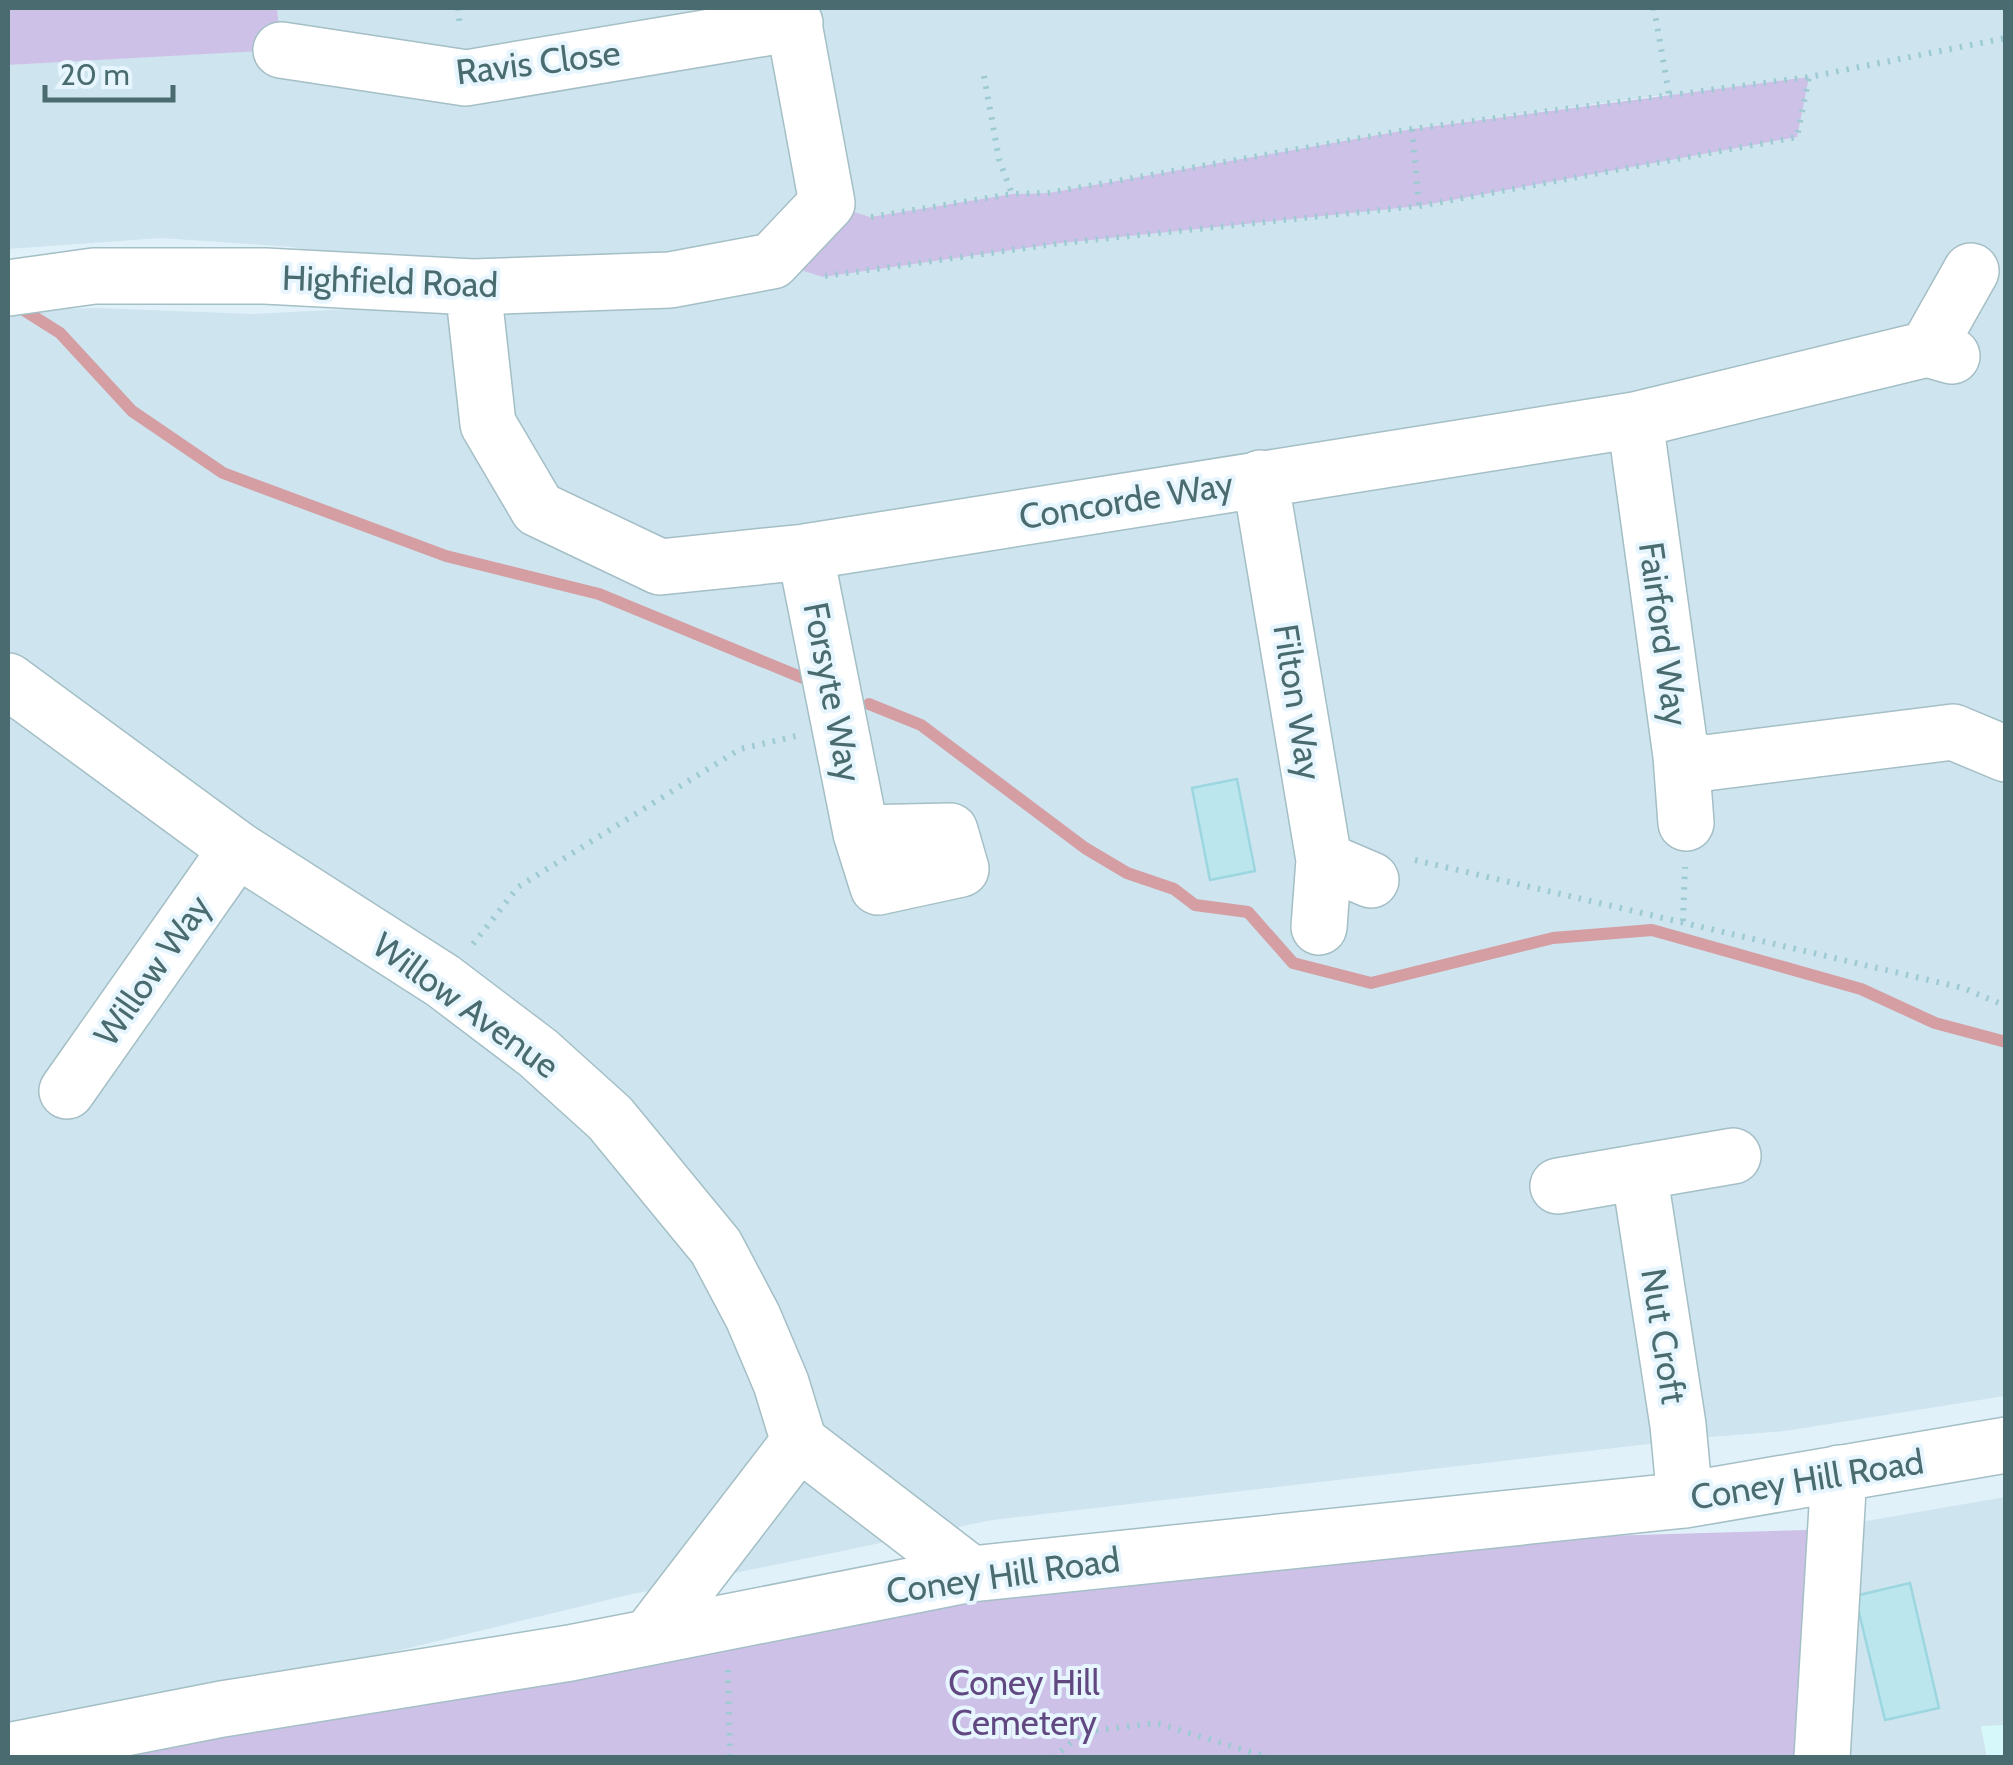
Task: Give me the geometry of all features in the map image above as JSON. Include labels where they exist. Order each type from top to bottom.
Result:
[{"type":"street","name":"Ravis Close","points":[[281,50],[466,78],[793,16]]},
{"type":"street","points":[[772,261],[827,202],[793,16]]},
{"type":"street","name":"Highfield Road","points":[[10,288],[94,276],[264,276],[474,287],[670,280],[772,261]]},
{"type":"street","name":"Concorde Way","points":[[474,287],[488,424],[538,509],[660,567],[805,552],[1635,420],[1940,352],[1971,271]]},
{"type":"street","name":"Fairford Way","points":[[1635,420],[1681,756],[1705,764],[1876,759],[1952,732],[2006,754]]},
{"type":"street","name":"Filton Way","points":[[1260,478],[1348,870],[1319,927]]},
{"type":"street","name":"Forsyte Way","points":[[805,552],[862,833]]},
{"type":"street","name":"Willow Avenue","points":[[8,680],[237,849],[443,981],[538,1053],[610,1118],[716,1247],[753,1317],[799,1442]]},
{"type":"street","points":[[1681,756],[1686,823]]},
{"type":"street","name":"Willow Way","points":[[67,1091],[237,849]]},
{"type":"street","points":[[1558,1186],[1733,1156]]},
{"type":"street","name":"Nut Croft","points":[[1638,1172],[1678,1426],[1685,1500]]},
{"type":"street","points":[[650,1636],[799,1442],[971,1574]]},
{"type":"street","name":"Coney Hill Road","points":[[8,1751],[222,1709],[570,1654],[971,1574],[1685,1500],[2006,1445]]},
{"type":"street","points":[[1822,1758],[1839,1473]]},
{"type":"path","points":[[1654,8],[1669,94]]},
{"type":"path","points":[[827,202],[870,218],[1012,194],[1048,193],[1412,129],[1809,77],[2006,38]]},
{"type":"path","points":[[984,76],[999,159],[1012,194]]},
{"type":"path","points":[[772,261],[823,276],[1062,243],[1418,206],[1797,137],[1809,77]]},
{"type":"path","points":[[1412,129],[1418,206]]},
{"type":"path","points":[[443,981],[518,886],[740,749],[842,726]]},
{"type":"path","points":[[1348,870],[1385,854],[1963,988],[2006,1006]]},
{"type":"path","points":[[728,1669],[730,1758]]},
{"type":"path","points":[[1053,1758],[1083,1732],[1156,1723],[1271,1758]]},
{"type":"shaded area","points":[[277,8],[2005,8],[2005,1396],[1785,1431],[992,1520],[628,1595],[8,1745],[8,310],[98,308],[253,314],[463,303],[473,284],[293,247],[161,238],[8,249],[8,65],[281,49]],"holes":[[[1669,94],[1062,243],[823,277],[827,203],[870,217],[1012,194],[1048,193],[1412,129]]]},
{"type":"shaded area","points":[[2005,1497],[2005,1725],[1981,1727],[1987,1757],[1838,1758],[1855,1523]]},
{"type":"shaded area","points":[[2005,1725],[2005,1757],[1987,1757],[1981,1726]]},
{"type":"green space","points":[[8,8],[277,8],[281,50],[8,65]]},
{"type":"green space","points":[[1809,77],[1797,137],[1419,206],[1062,243],[823,277],[772,261],[827,203],[870,217],[1012,194],[1048,193],[1412,129]]},
{"type":"green space","name":"Coney Hill Cemetery","points":[[1807,1530],[1812,1566],[1800,1757],[114,1758],[1034,1586],[1603,1536]]},
{"type":"building","points":[[1237,779],[1255,871],[1210,880],[1192,788]]},
{"type":"building","points":[[1910,1583],[1939,1708],[1885,1720],[1855,1596]]},
{"type":"waterway","points":[[14,304],[60,333],[132,411],[223,473],[446,556],[599,594],[803,678]]},
{"type":"waterway","points":[[869,704],[921,725],[1085,848],[1127,873],[1174,889],[1195,905],[1248,912],[1293,963],[1371,983],[1553,938],[1652,930],[1861,989],[1935,1023],[2006,1042]]}]
